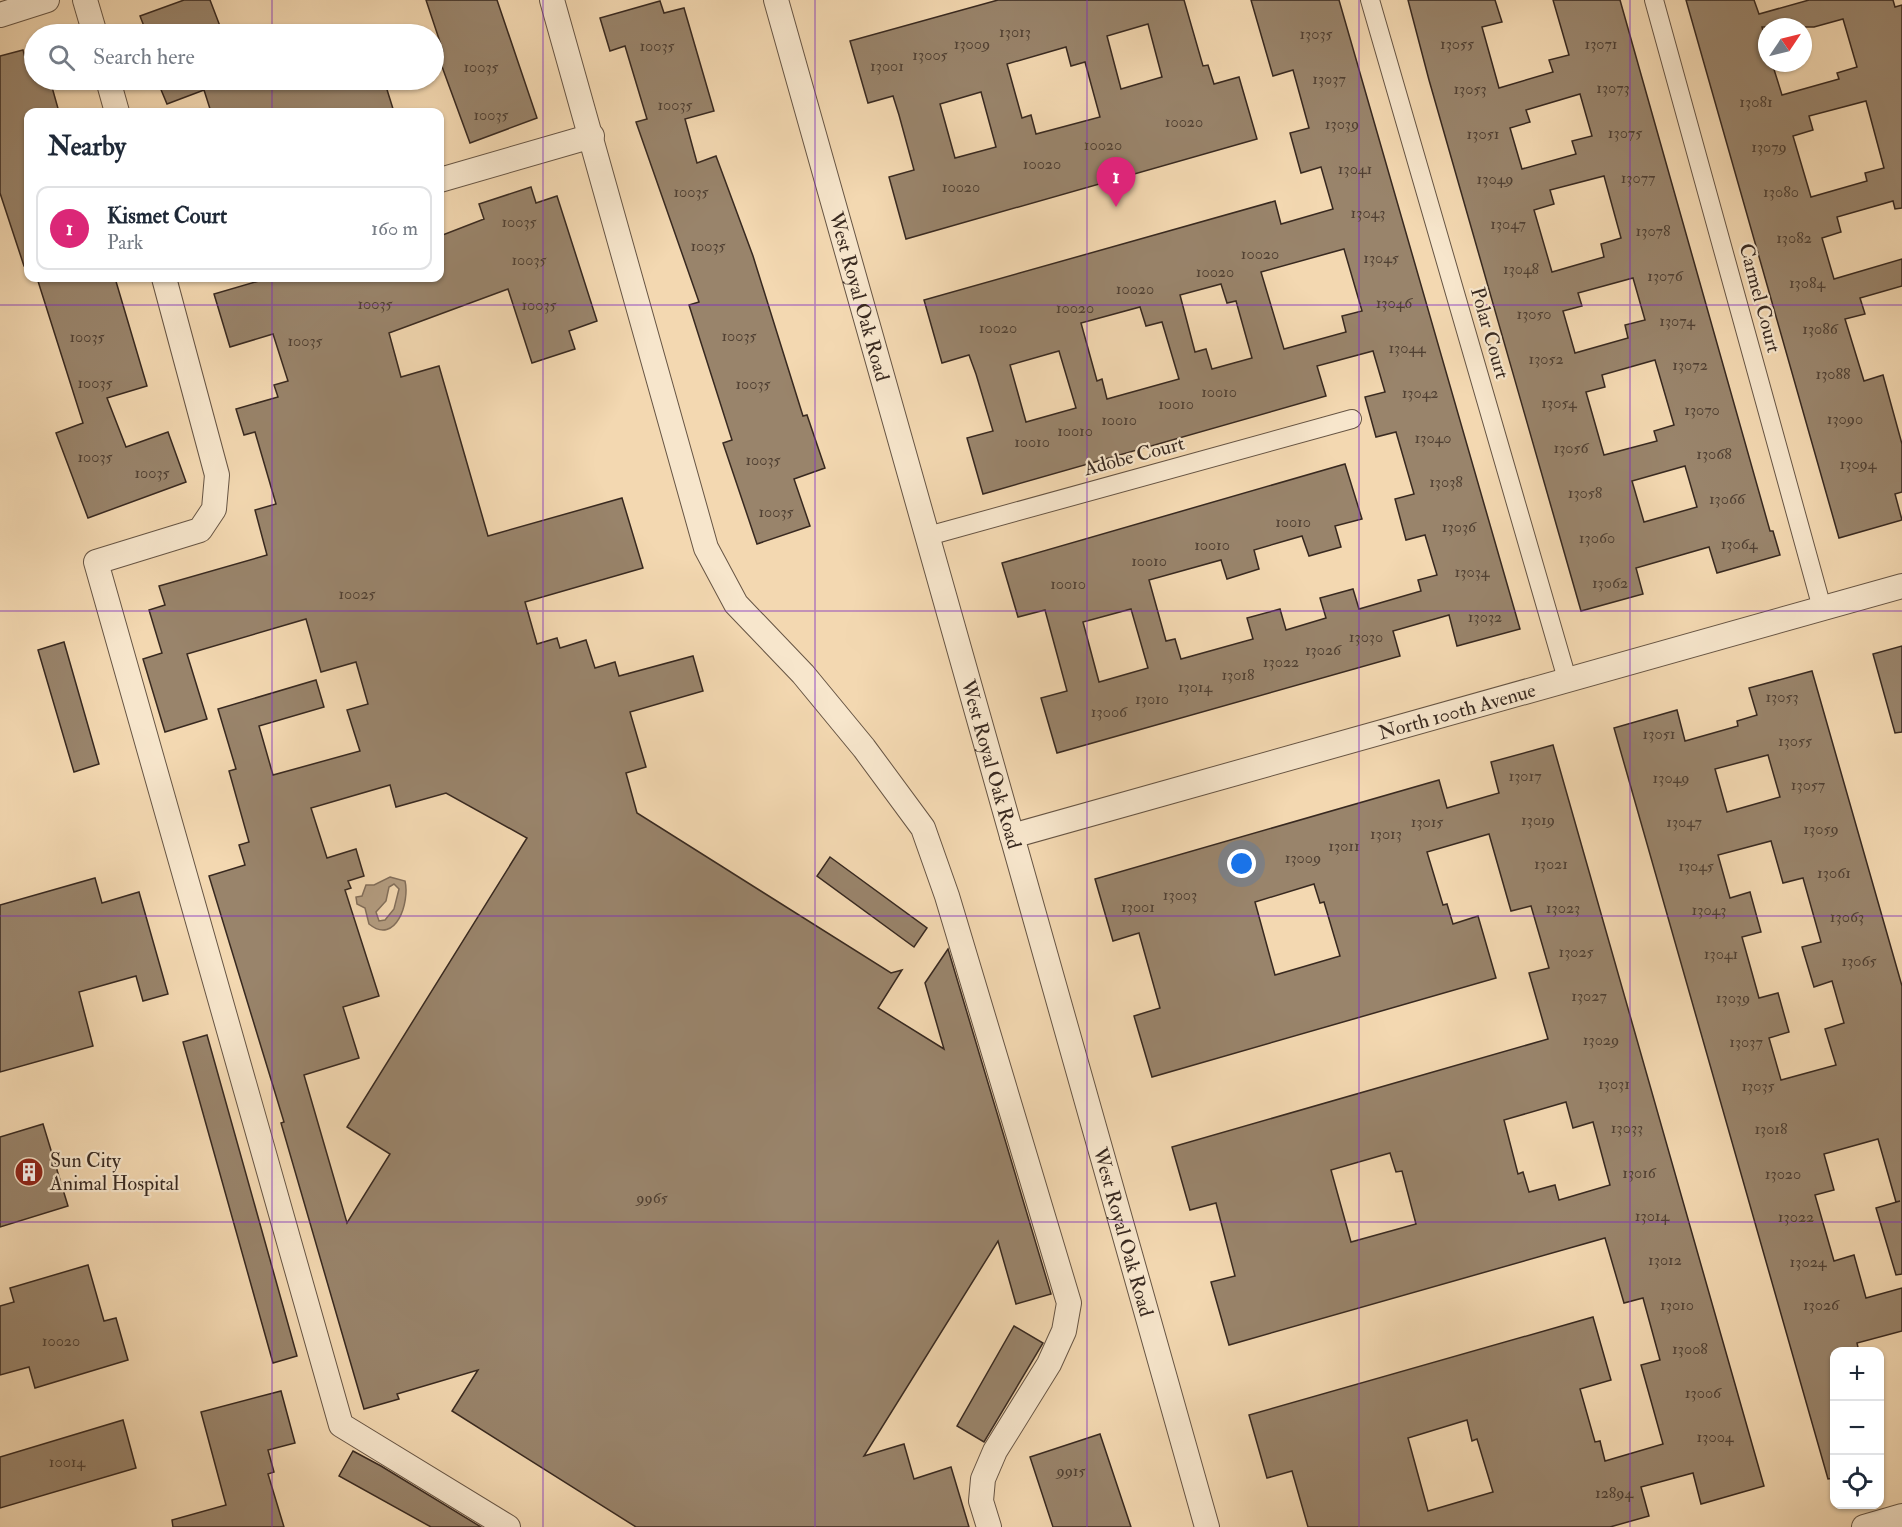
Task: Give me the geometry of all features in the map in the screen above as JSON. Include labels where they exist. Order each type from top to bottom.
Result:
[{"type":"street","points":[[0,15],[47,0]]},
{"type":"street","points":[[85,0],[92,24]]},
{"type":"street","points":[[552,0],[706,548],[736,604],[767,634],[830,707],[923,828],[947,896],[1068,1303],[1065,1331],[1049,1364],[995,1451],[983,1479],[981,1501],[989,1527]]},
{"type":"street","name":"West Royal Oak Road","points":[[776,0],[1207,1527]]},
{"type":"street","name":"Polar Court","points":[[1370,0],[1567,679]]},
{"type":"street","name":"Carmel Court","points":[[1654,0],[1822,608]]},
{"type":"street","points":[[111,90],[116,108]]},
{"type":"street","points":[[444,179],[592,136]]},
{"type":"street","points":[[165,282],[217,475],[214,509],[200,530],[96,562],[341,1425],[508,1527]]},
{"type":"street","name":"Adobe Court","points":[[928,536],[1352,419]]},
{"type":"street","name":"North 100th Avenue","points":[[1012,836],[1902,586]]},
{"type":"street","points":[[1864,1527],[1902,1516]]},
{"type":"shaded area","points":[[390,877],[405,881],[403,910],[394,926],[387,930],[369,924],[365,908],[357,904],[356,897],[362,896],[366,885],[374,885]],"holes":[[[394,884],[399,889],[394,909],[385,920],[379,921],[376,912],[386,901],[389,887]]]},
{"type":"building","points":[[184,0],[210,0],[219,24],[143,24],[140,16]]},
{"type":"building","points":[[426,0],[497,0],[537,118],[470,143],[444,72],[444,24],[434,24]]},
{"type":"building","points":[[998,0],[1184,0],[1203,66],[1208,65],[1214,84],[1239,77],[1257,139],[906,239],[889,177],[914,170],[899,115],[893,96],[868,103],[850,41]],"holes":[[[1148,24],[1162,77],[1121,89],[1107,36]],[[1066,47],[1071,66],[1085,62],[1100,117],[1036,134],[1031,115],[1022,118],[1007,64]],[[981,92],[996,147],[955,158],[940,104]]]},
{"type":"building","points":[[1251,0],[1339,0],[1520,629],[1457,646],[1449,615],[1393,631],[1400,656],[1057,753],[1041,698],[1067,691],[1045,610],[1018,617],[1002,563],[1345,464],[1362,519],[1335,526],[1341,547],[1309,556],[1302,536],[1254,550],[1259,569],[1227,579],[1221,560],[1149,580],[1166,641],[1175,639],[1181,659],[1253,639],[1247,618],[1280,609],[1286,630],[1326,618],[1320,598],[1353,589],[1359,609],[1421,591],[1418,580],[1437,575],[1425,535],[1406,540],[1395,499],[1414,494],[1396,432],[1376,437],[1365,397],[1385,392],[1373,351],[1317,366],[1326,396],[983,494],[967,438],[993,431],[976,374],[969,355],[942,363],[924,300],[1275,201],[1281,224],[1333,209],[1321,167],[1301,173],[1290,133],[1309,128],[1293,70],[1273,76]],"holes":[[[1344,249],[1362,311],[1342,316],[1346,332],[1284,349],[1261,272]],[[1221,284],[1227,303],[1236,301],[1252,358],[1212,369],[1206,349],[1195,352],[1180,295]],[[1140,307],[1146,326],[1162,322],[1179,379],[1107,399],[1102,379],[1097,381],[1081,323]],[[1059,351],[1076,408],[1026,422],[1010,365]],[[1131,609],[1148,668],[1099,682],[1083,622]]]},
{"type":"building","points":[[1408,0],[1495,0],[1502,22],[1482,27],[1499,88],[1553,72],[1549,60],[1569,55],[1553,0],[1620,0],[1770,531],[1773,531],[1780,555],[1717,573],[1709,547],[1636,568],[1643,594],[1581,611]],"holes":[[[1580,94],[1592,136],[1572,141],[1576,154],[1522,169],[1510,128],[1530,122],[1526,110]],[[1604,176],[1621,238],[1601,244],[1604,257],[1552,272],[1534,210],[1554,204],[1550,190]],[[1633,278],[1645,320],[1625,325],[1628,338],[1575,353],[1563,311],[1582,306],[1578,293]],[[1655,360],[1674,425],[1654,431],[1657,441],[1604,455],[1586,392],[1605,387],[1602,375]],[[1685,466],[1697,507],[1644,522],[1632,481]]]},
{"type":"building","points":[[1686,0],[1754,0],[1759,14],[1809,0],[1893,0],[1895,7],[1902,5],[1902,208],[1895,209],[1893,201],[1837,217],[1841,232],[1822,238],[1834,279],[1902,259],[1902,286],[1860,298],[1865,314],[1845,319],[1864,381],[1883,375],[1902,444],[1902,492],[1895,494],[1902,520],[1839,538]],"holes":[[[1866,101],[1884,168],[1865,173],[1867,181],[1811,197],[1793,136],[1813,130],[1809,116]]]},
{"type":"building","points":[[660,1],[664,13],[684,8],[714,111],[685,119],[697,163],[716,156],[753,256],[803,416],[807,415],[825,468],[794,479],[810,526],[757,544],[723,443],[732,440],[689,305],[699,302],[636,122],[647,119],[625,46],[610,51],[600,18]]},
{"type":"building","points":[[23,50],[24,90],[53,90],[58,108],[24,108],[24,266],[0,193],[0,56]]},
{"type":"building","points":[[161,90],[204,90],[167,104]]},
{"type":"building","points":[[204,90],[387,90],[393,108],[210,108]]},
{"type":"building","points":[[531,187],[536,203],[557,196],[597,321],[569,331],[575,349],[532,363],[508,289],[389,333],[401,377],[439,366],[488,536],[622,498],[643,568],[525,602],[537,644],[557,638],[560,648],[586,640],[595,668],[615,662],[619,676],[693,656],[703,691],[630,712],[646,767],[626,773],[637,813],[891,973],[902,970],[878,1008],[944,1049],[925,983],[948,949],[1051,1294],[1016,1304],[998,1241],[864,1456],[904,1444],[914,1479],[951,1467],[969,1527],[636,1527],[452,1411],[478,1370],[397,1394],[399,1399],[364,1409],[281,1123],[284,1122],[209,876],[245,865],[239,845],[249,842],[229,771],[236,769],[218,709],[316,680],[324,707],[259,726],[273,775],[360,751],[347,710],[368,704],[356,662],[321,672],[306,619],[187,654],[207,719],[165,732],[143,659],[162,653],[149,610],[165,605],[159,586],[267,555],[255,510],[276,504],[255,432],[244,435],[236,409],[278,397],[274,385],[288,381],[273,334],[230,347],[214,294],[255,282],[444,282],[444,234],[484,219],[479,204]],"holes":[[[390,785],[396,807],[446,793],[527,838],[347,1127],[390,1154],[347,1223],[304,1075],[359,1058],[343,1007],[379,996],[345,890],[351,888],[348,881],[364,876],[356,849],[327,858],[311,808]]]},
{"type":"building","points":[[38,282],[116,282],[147,386],[107,398],[126,447],[168,432],[186,482],[88,518],[56,433],[83,423]]},
{"type":"building","points":[[64,642],[99,764],[74,772],[38,650]]},
{"type":"building","points":[[1902,646],[1902,732],[1895,733],[1873,654]]},
{"type":"building","points":[[1812,671],[1902,986],[1902,1274],[1896,1275],[1876,1208],[1900,1201],[1896,1202],[1878,1139],[1824,1154],[1834,1190],[1815,1195],[1834,1261],[1854,1255],[1866,1298],[1902,1288],[1902,1331],[1857,1343],[1858,1347],[1830,1347],[1830,1479],[1828,1479],[1614,728],[1677,710],[1685,741],[1738,726],[1737,721],[1757,715],[1749,688]],"holes":[[[1768,755],[1780,797],[1727,812],[1715,769]],[[1771,841],[1783,883],[1803,878],[1821,942],[1802,947],[1814,987],[1832,981],[1844,1023],[1825,1029],[1836,1065],[1781,1080],[1769,1038],[1789,1032],[1778,993],[1759,998],[1742,937],[1761,932],[1750,892],[1730,898],[1718,855]]]},
{"type":"building","points":[[1553,745],[1764,1486],[1701,1504],[1693,1473],[1641,1487],[1649,1516],[1610,1527],[1308,1527],[1292,1471],[1267,1478],[1249,1415],[1593,1317],[1611,1380],[1580,1389],[1595,1442],[1600,1441],[1605,1461],[1663,1444],[1641,1365],[1660,1360],[1643,1298],[1624,1303],[1605,1238],[1229,1345],[1211,1282],[1235,1276],[1216,1203],[1190,1210],[1172,1147],[1548,1039],[1529,973],[1549,968],[1531,906],[1511,911],[1489,834],[1427,852],[1443,905],[1447,904],[1453,924],[1478,916],[1496,978],[1152,1077],[1134,1016],[1160,1008],[1139,933],[1113,941],[1095,879],[1439,780],[1447,808],[1499,793],[1491,762]],"holes":[[[1314,884],[1320,903],[1324,902],[1340,956],[1275,975],[1255,902]],[[1566,1102],[1573,1128],[1593,1122],[1610,1185],[1559,1200],[1555,1185],[1529,1192],[1523,1172],[1518,1174],[1504,1120]],[[1390,1153],[1396,1172],[1402,1171],[1416,1224],[1351,1242],[1331,1170]],[[1467,1420],[1472,1441],[1477,1439],[1493,1492],[1428,1511],[1408,1438]]]},
{"type":"building","points":[[830,857],[927,928],[914,947],[817,876]]},
{"type":"building","points":[[95,878],[102,903],[139,892],[168,994],[143,1001],[136,976],[79,992],[93,1046],[0,1072],[0,905]]},
{"type":"building","points":[[207,1035],[297,1356],[273,1363],[183,1042]]},
{"type":"building","name":"Sun City Animal Hospital","points":[[43,1124],[68,1206],[0,1227],[0,1137]]},
{"type":"building","points":[[88,1265],[104,1321],[116,1318],[128,1360],[35,1388],[29,1367],[0,1375],[0,1306],[14,1302],[10,1288]]},
{"type":"building","points":[[1014,1326],[1043,1343],[984,1442],[957,1426]]},
{"type":"building","points":[[281,1391],[295,1443],[268,1450],[274,1472],[268,1474],[284,1527],[173,1527],[172,1520],[226,1505],[201,1412]]},
{"type":"building","points":[[123,1420],[136,1468],[0,1508],[0,1457]]},
{"type":"building","points":[[1100,1434],[1131,1527],[1053,1527],[1030,1457]]},
{"type":"building","points":[[353,1451],[481,1527],[431,1527],[339,1476]]},
{"type":"place","name":"Kismet Court","points":[[1116,207]]},
{"type":"place","name":"Sun City Animal Hospital","points":[[29,1172]]}]
